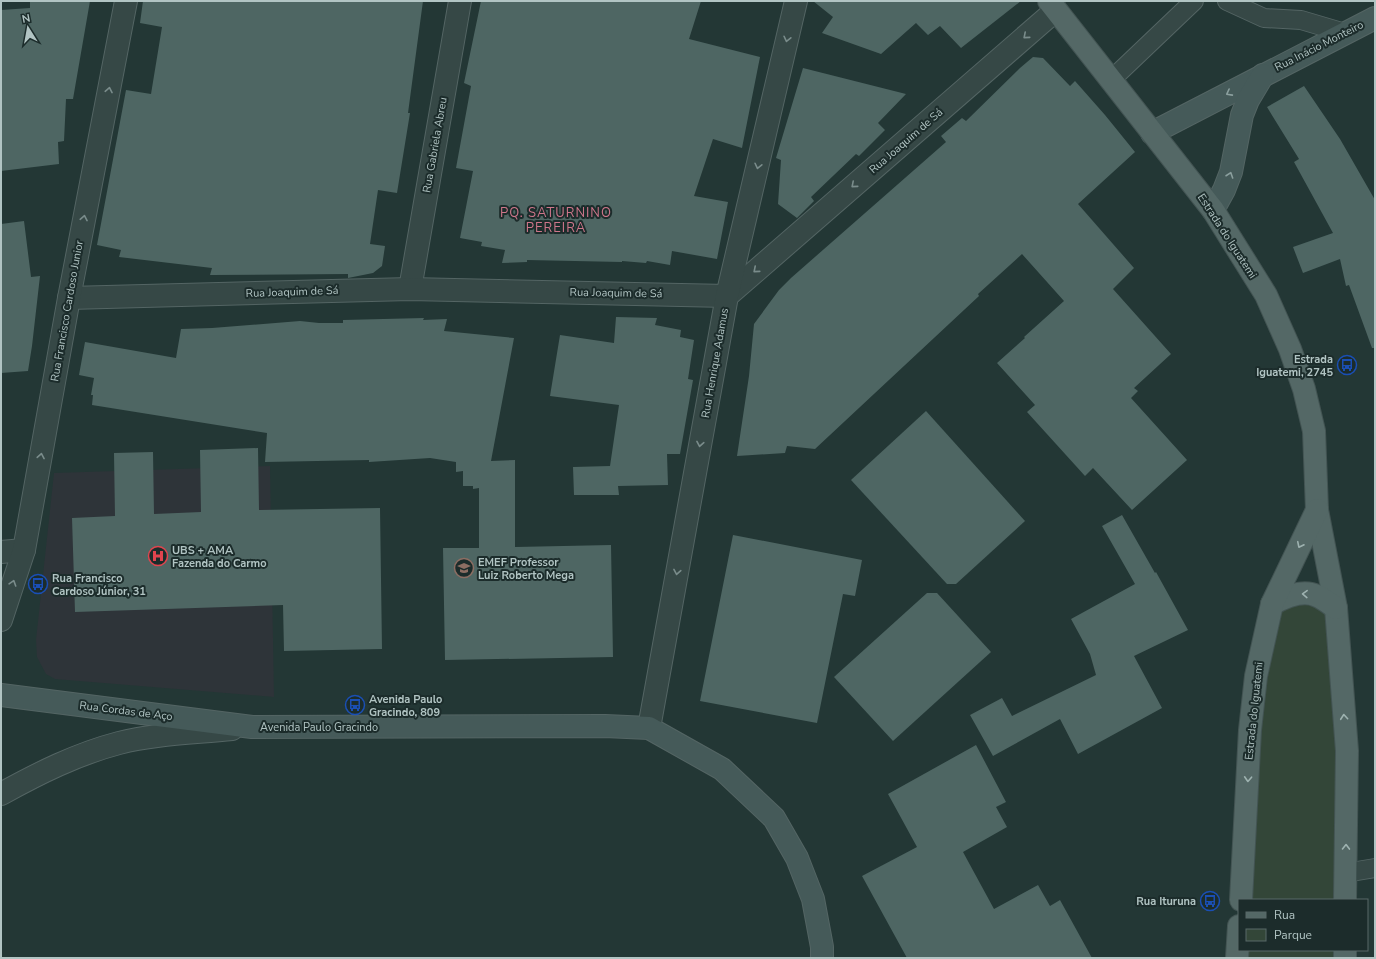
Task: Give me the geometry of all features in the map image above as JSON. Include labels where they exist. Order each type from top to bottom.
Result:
[{"type":"main road","name":"Estrada do Iguatemi","points":[[1052,6],[1212,210],[1266,295],[1290,349],[1304,389],[1314,430],[1317,510],[1336,608],[1347,751],[1345,899]]},
{"type":"main road","name":"Estrada do Iguatemi","points":[[1241,899],[1250,730],[1256,676],[1272,604],[1317,510]]},
{"type":"main road","points":[[1272,604],[1291,595],[1304,593],[1317,595],[1336,608]]},
{"type":"main road","points":[[1237,958],[1238,942]]},
{"type":"street","name":"Rua Francisco Cardoso Junior","points":[[1,620],[24,550],[69,298],[126,1]]},
{"type":"street","name":"Rua Gabriela Abreu","points":[[410,289],[460,1]]},
{"type":"street","name":"Rua Henrique Adamus","points":[[649,728],[727,296],[796,1]]},
{"type":"street","name":"Rua Joaquim de Sá","points":[[69,298],[410,289],[727,296],[1052,6]]},
{"type":"street","name":"Rua Inácio Monteiro","points":[[1152,133],[1375,18]]},
{"type":"street","name":"Rua Inácio Monteiro","points":[[1212,210],[1224,190],[1231,172],[1237,148],[1242,115],[1248,100],[1263,75]]},
{"type":"street","points":[[1,552],[24,550]]},
{"type":"street","name":"Rua Cordas de Aço","points":[[1,696],[252,727]]},
{"type":"street","name":"Avenida Paulo Gracindo","points":[[1,794],[56,765],[92,751],[120,742],[160,736],[252,727],[606,726],[649,728]]},
{"type":"street","points":[[649,728],[722,769],[774,818],[798,858],[813,900],[825,954]]},
{"type":"lane","points":[[1111,80],[1194,1]]},
{"type":"lane","points":[[1227,1],[1264,18],[1301,20],[1345,33]]},
{"type":"lane","points":[[1345,873],[1375,868]]},
{"type":"shaded area","name":"UBS + AMA Fazenda do Carmo","points":[[270,466],[274,697],[55,679],[46,674],[37,657],[36,640],[54,473]]},
{"type":"green space","points":[[1281,599],[1336,608],[1345,899],[1241,899],[1250,730]]},
{"type":"green space","points":[[1239,951],[1345,951],[1345,958],[1237,958]]},
{"type":"building","points":[[30,1],[90,1],[73,99],[66,99],[64,141],[58,142],[59,164],[1,171],[1,10],[30,8]]},
{"type":"building","points":[[143,1],[423,1],[408,113],[410,113],[397,193],[378,190],[370,244],[385,246],[382,266],[373,273],[348,278],[348,274],[210,275],[212,268],[119,257],[121,250],[97,245],[126,90],[151,94],[162,27],[140,23]]},
{"type":"building","points":[[481,1],[701,1],[689,39],[760,57],[742,148],[713,139],[694,196],[728,202],[717,259],[672,251],[670,265],[647,261],[646,263],[622,261],[527,260],[527,262],[502,263],[505,250],[481,246],[482,242],[460,238],[473,171],[456,168],[471,86],[464,83]]},
{"type":"building","points":[[813,1],[1021,1],[961,48],[940,26],[928,35],[916,23],[881,54],[822,33],[833,17]]},
{"type":"building","points":[[1033,57],[1043,58],[1070,86],[1075,81],[1135,152],[1078,204],[1134,268],[1113,289],[1171,354],[1134,388],[1138,391],[1131,398],[1187,460],[1132,510],[1093,468],[1085,476],[1027,412],[1035,405],[997,363],[1064,301],[1022,254],[815,449],[787,446],[785,453],[737,456],[749,376],[754,324],[779,290],[946,142],[941,136],[962,118],[966,121]]},
{"type":"building","points":[[803,68],[906,94],[878,123],[885,130],[859,156],[856,154],[811,197],[814,201],[797,218],[778,204],[781,160],[776,158]]},
{"type":"building","points":[[1304,86],[1340,139],[1375,200],[1375,348],[1372,348],[1349,285],[1346,286],[1340,259],[1303,273],[1293,247],[1333,233],[1294,162],[1299,159],[1267,107]]},
{"type":"building","points":[[24,221],[31,277],[40,276],[32,346],[28,371],[1,373],[1,224]]},
{"type":"building","points":[[616,317],[657,318],[655,325],[681,330],[680,337],[694,340],[688,379],[693,380],[680,454],[667,454],[668,485],[618,486],[619,495],[574,495],[573,467],[610,466],[619,405],[550,396],[560,335],[614,343]]},
{"type":"building","points":[[424,318],[423,320],[447,319],[444,331],[514,338],[491,461],[515,460],[515,547],[611,545],[613,657],[445,660],[443,548],[479,548],[479,488],[473,489],[473,486],[463,486],[463,471],[456,472],[456,462],[430,458],[369,462],[369,460],[265,462],[267,433],[92,405],[93,395],[91,395],[94,378],[79,375],[85,342],[176,358],[181,329],[300,321],[343,323],[343,320]]},
{"type":"building","points":[[926,411],[1025,521],[956,584],[947,584],[851,480]]},
{"type":"building","points":[[258,448],[259,510],[380,508],[382,649],[284,651],[283,605],[75,612],[72,518],[115,516],[114,453],[153,452],[154,514],[201,512],[200,450]]},
{"type":"building","points":[[1122,515],[1188,630],[1134,656],[1162,708],[1078,754],[1060,719],[993,756],[970,715],[1002,698],[1012,716],[1096,675],[1090,654],[1071,619],[1135,584],[1102,526]]},
{"type":"building","points":[[733,535],[862,560],[855,596],[843,594],[817,723],[700,701]]},
{"type":"building","points":[[927,593],[937,593],[991,652],[893,741],[834,677]]},
{"type":"building","points":[[976,745],[1006,802],[996,807],[1007,827],[963,852],[994,909],[1038,885],[1050,906],[1060,900],[1092,958],[907,958],[862,876],[917,847],[888,794]]},
{"type":"place","name":"Estrada Iguatemi, 2745","points":[[1347,365]]},
{"type":"place","name":"UBS + AMA Fazenda do Carmo","points":[[158,556]]},
{"type":"place","name":"EMEF Professor Luiz Roberto Mega","points":[[464,568]]},
{"type":"place","name":"Rua Francisco Cardoso Júnior, 31","points":[[38,584]]},
{"type":"place","name":"Avenida Paulo Gracindo, 809","points":[[355,705]]},
{"type":"place","name":"Rua Ituruna","points":[[1210,901]]},
{"type":"district","name":"PQ. SATURNINO PEREIRA","points":[[556,220]]}]
